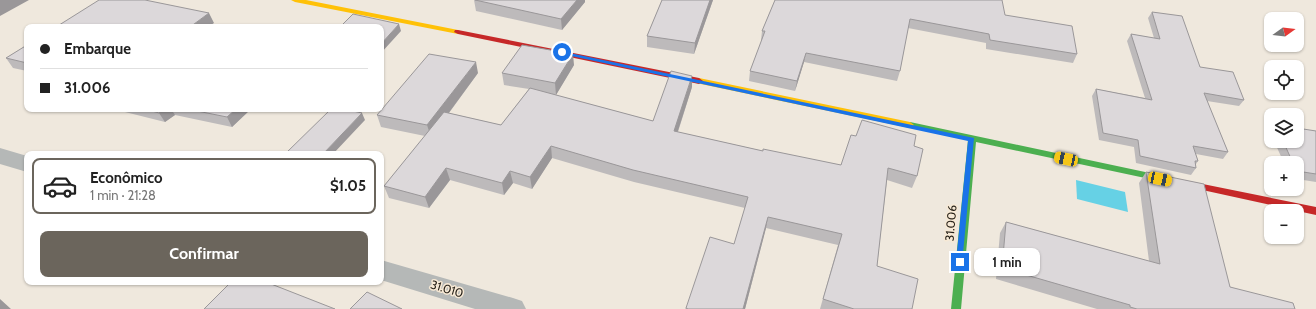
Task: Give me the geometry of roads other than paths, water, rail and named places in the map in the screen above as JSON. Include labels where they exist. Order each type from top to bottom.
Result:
[{"type":"street","points":[[295,0],[562,52],[972,140],[1316,211]]},
{"type":"street","name":"31.006","points":[[956,309],[972,140]]},
{"type":"street","points":[[0,156],[24,163]]},
{"type":"street","name":"31.010","points":[[384,271],[512,309]]},
{"type":"water","points":[[1076,180],[1125,192],[1128,212],[1077,199]]}]
